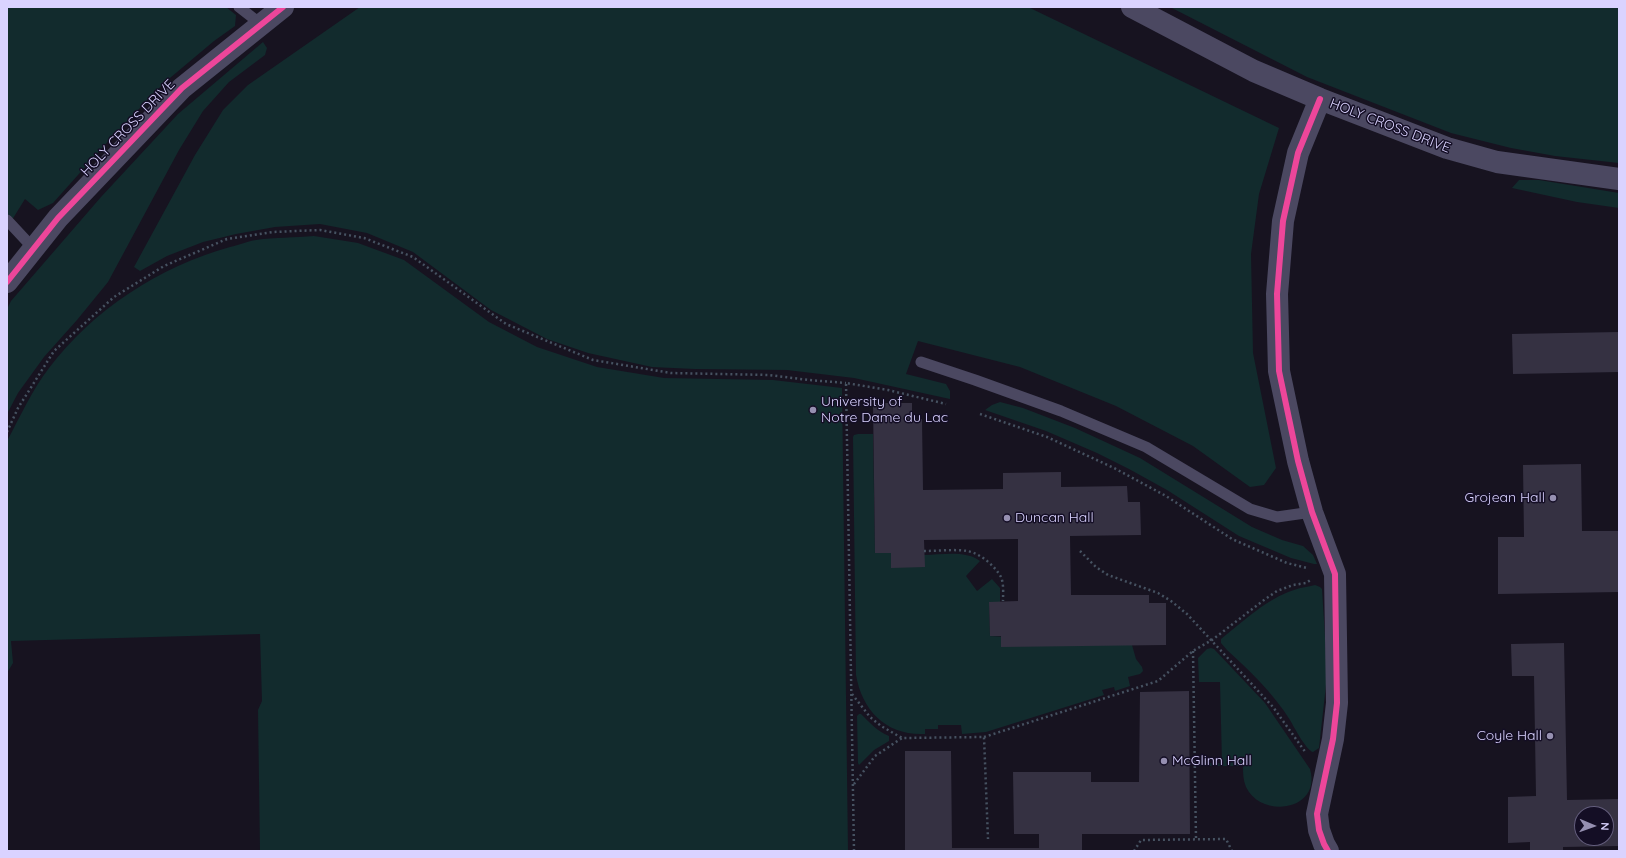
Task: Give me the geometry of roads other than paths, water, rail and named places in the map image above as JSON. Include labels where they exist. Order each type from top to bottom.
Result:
[{"type":"street","name":"HOLY CROSS DRIVE","points":[[7,282],[58,218],[182,88],[283,7]]},
{"type":"street","name":"HOLY CROSS DRIVE","points":[[1132,7],[1254,70],[1320,99],[1447,148],[1497,162],[1619,179]]},
{"type":"street","points":[[1320,99],[1298,153],[1283,221],[1277,294],[1279,371],[1298,461],[1312,512],[1335,574],[1337,703],[1333,739],[1317,814],[1319,830],[1328,851]]},
{"type":"lane","points":[[239,7],[262,25]]},
{"type":"lane","points":[[7,220],[34,250]]},
{"type":"lane","points":[[921,362],[1061,411],[1146,447],[1250,509],[1277,517],[1312,512]]},
{"type":"place","name":"University of Notre Dame du Lac","points":[[813,410]]},
{"type":"place","name":"Grojean Hall","points":[[1553,498]]},
{"type":"place","name":"Duncan Hall","points":[[1007,518]]},
{"type":"place","name":"Coyle Hall","points":[[1550,736]]},
{"type":"place","name":"McGlinn Hall","points":[[1164,761]]}]
